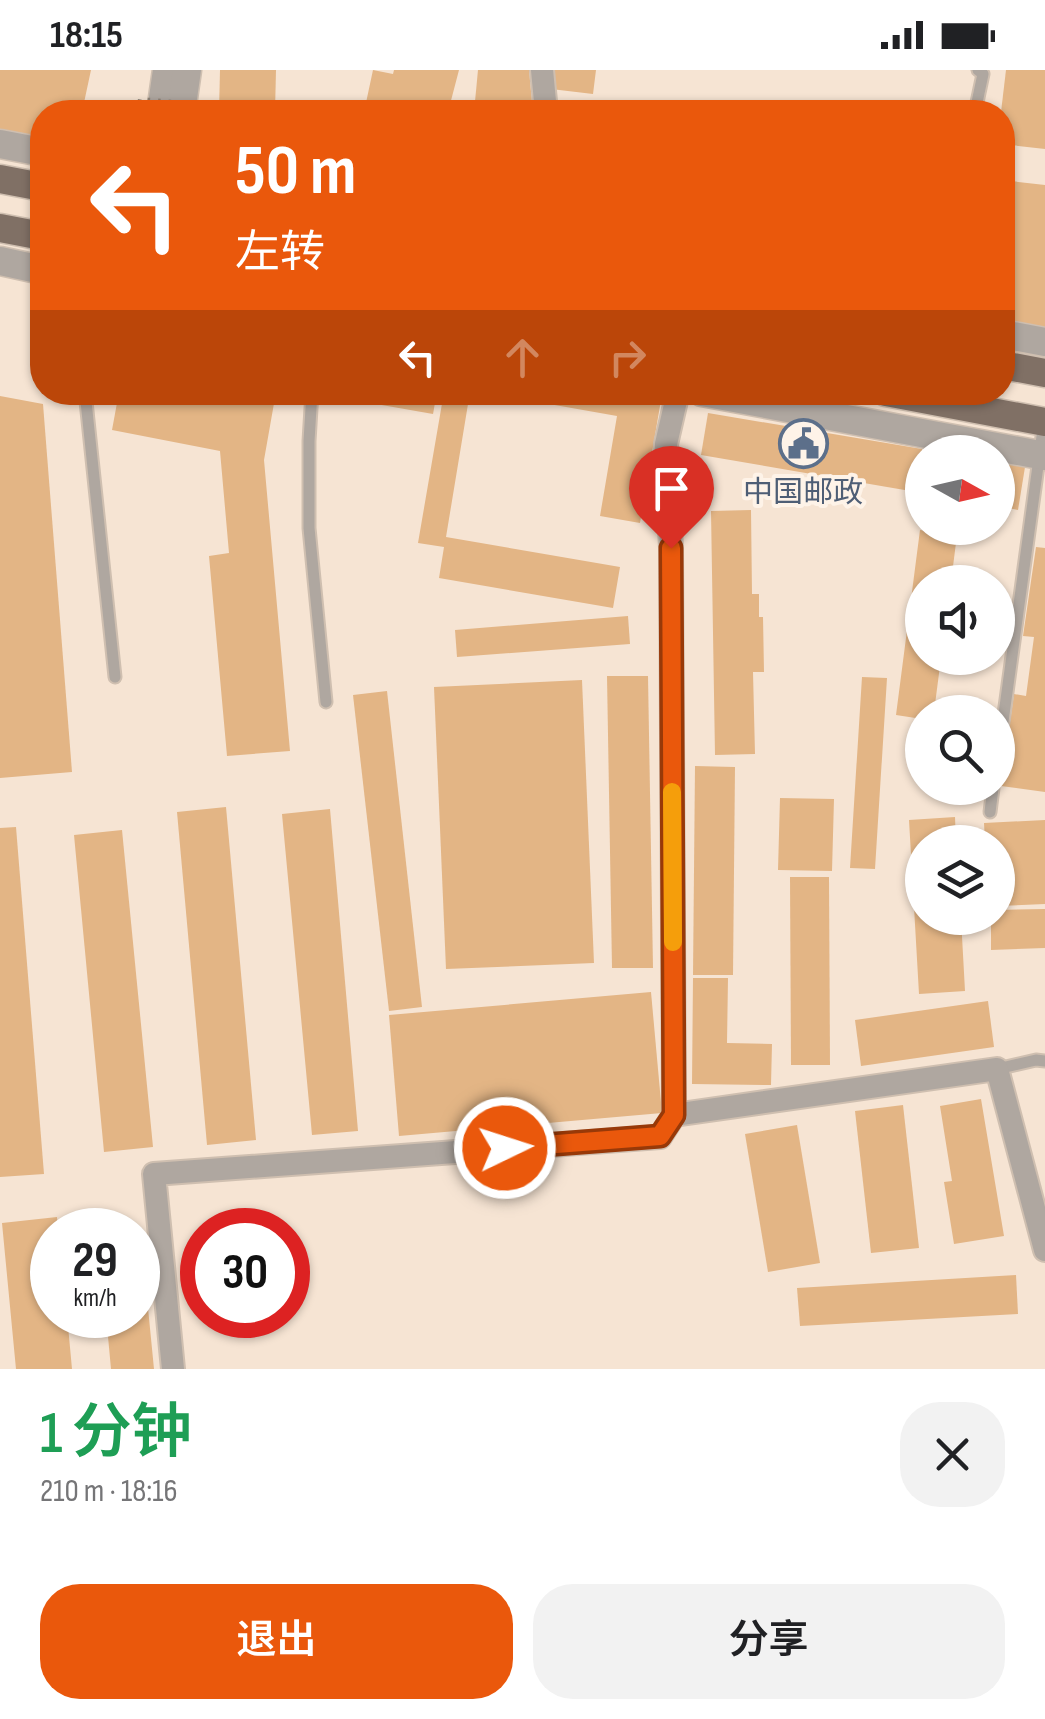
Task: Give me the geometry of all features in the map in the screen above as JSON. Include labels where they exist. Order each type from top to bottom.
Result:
[{"type":"main road","points":[[0,178],[30,184]]},
{"type":"main road","points":[[0,228],[30,234]]},
{"type":"main road","points":[[1015,367],[1045,373]]},
{"type":"main road","points":[[954,405],[1044,422]]},
{"type":"street","points":[[542,70],[545,100]]},
{"type":"street","points":[[173,75],[186,100]]},
{"type":"street","points":[[159,100],[173,75]]},
{"type":"street","points":[[166,100],[173,75]]},
{"type":"street","points":[[0,144],[30,150]]},
{"type":"street","points":[[0,178],[30,174]]},
{"type":"street","points":[[0,262],[30,268]]},
{"type":"street","points":[[1015,336],[1045,342]]},
{"type":"street","points":[[173,1369],[154,1174],[660,1136],[674,1115],[671,548],[666,444],[675,405]]},
{"type":"street","points":[[771,405],[1042,456]]},
{"type":"street","points":[[674,1115],[998,1069],[1045,1250]]},
{"type":"lane","points":[[977,100],[983,74],[978,70]]},
{"type":"lane","points":[[86,405],[116,677]]},
{"type":"lane","points":[[311,405],[309,528],[326,702]]},
{"type":"lane","points":[[1007,695],[1044,422]]},
{"type":"lane","points":[[990,812],[991,805]]},
{"type":"lane","points":[[998,1069],[1045,1061]]},
{"type":"building","points":[[0,70],[91,70],[85,100],[30,100],[30,138],[0,132]]},
{"type":"building","points":[[220,70],[276,70],[275,100],[219,100]]},
{"type":"building","points":[[373,70],[393,74],[394,70],[459,70],[451,100],[367,100]]},
{"type":"building","points":[[478,70],[529,70],[532,100],[475,100]]},
{"type":"building","points":[[553,70],[596,70],[593,94],[551,89]]},
{"type":"building","points":[[1006,70],[1045,70],[1045,149],[1015,146],[1015,100],[1002,100]]},
{"type":"building","points":[[1015,182],[1045,185],[1045,339],[1015,331]]},
{"type":"building","points":[[0,396],[43,405],[72,772],[0,778]]},
{"type":"building","points":[[117,405],[274,405],[264,460],[290,751],[227,756],[209,556],[229,553],[220,451],[112,430]]},
{"type":"building","points":[[382,405],[435,405],[433,414]]},
{"type":"building","points":[[442,405],[468,405],[446,537],[620,567],[613,608],[439,578],[444,547],[418,543]]},
{"type":"building","points":[[555,405],[660,405],[640,523],[600,516],[617,416]]},
{"type":"building","points":[[708,413],[905,446],[905,490],[701,455]]},
{"type":"building","points":[[1015,465],[1025,467],[1018,510],[1015,509]]},
{"type":"building","points":[[751,510],[752,594],[759,594],[759,617],[763,617],[764,672],[753,672],[755,754],[715,755],[711,511]]},
{"type":"building","points":[[918,545],[956,545],[953,565],[915,565]]},
{"type":"building","points":[[1036,547],[1045,548],[1045,792],[1015,788],[1014,695],[1014,694],[1026,696],[1034,637],[1023,636]]},
{"type":"building","points":[[628,616],[630,644],[457,657],[455,630]]},
{"type":"building","points":[[905,646],[905,675],[939,675],[936,695],[905,695],[905,716],[896,715]]},
{"type":"building","points":[[607,676],[648,676],[653,968],[612,968]]},
{"type":"building","points":[[862,677],[887,678],[875,869],[850,868]]},
{"type":"building","points":[[582,680],[594,963],[446,969],[434,687]]},
{"type":"building","points":[[387,691],[422,1007],[389,1011],[353,695]]},
{"type":"building","points":[[695,766],[735,767],[733,975],[693,975]]},
{"type":"building","points":[[780,798],[834,799],[832,871],[778,870]]},
{"type":"building","points":[[226,807],[256,1140],[207,1145],[177,812]]},
{"type":"building","points":[[330,809],[358,1131],[312,1135],[282,814]]},
{"type":"building","points":[[955,817],[955,825],[909,825],[909,820]]},
{"type":"building","points":[[1045,820],[1045,904],[1015,905],[1015,825],[984,823]]},
{"type":"building","points":[[16,827],[44,1174],[0,1177],[0,828]]},
{"type":"building","points":[[122,830],[153,1147],[104,1152],[74,835]]},
{"type":"building","points":[[790,877],[829,877],[830,1065],[791,1065]]},
{"type":"building","points":[[1045,909],[1045,948],[991,950],[991,935],[1015,935],[1015,910]]},
{"type":"building","points":[[916,935],[962,935],[965,991],[919,994]]},
{"type":"building","points":[[693,978],[728,978],[727,1043],[772,1044],[771,1085],[692,1084]]},
{"type":"building","points":[[651,992],[662,1113],[399,1136],[389,1015]]},
{"type":"building","points":[[988,1001],[994,1047],[861,1066],[855,1020]]},
{"type":"building","points":[[981,1099],[1004,1236],[954,1244],[944,1182],[952,1181],[940,1106]]},
{"type":"building","points":[[903,1105],[919,1248],[871,1253],[855,1111]]},
{"type":"building","points":[[797,1125],[820,1263],[768,1272],[745,1134]]},
{"type":"building","points":[[30,1220],[30,1338],[69,1338],[72,1369],[16,1369],[2,1223]]},
{"type":"building","points":[[1016,1275],[1018,1314],[800,1326],[797,1288]]},
{"type":"building","points":[[108,1338],[151,1338],[154,1369],[111,1369]]},
{"type":"slow traffic","points":[[672,792],[673,942]]},
{"type":"place","name":"中国邮政","points":[[803,443]]},
{"type":"route","points":[[505,1148],[660,1136],[674,1115],[671,548]]}]
